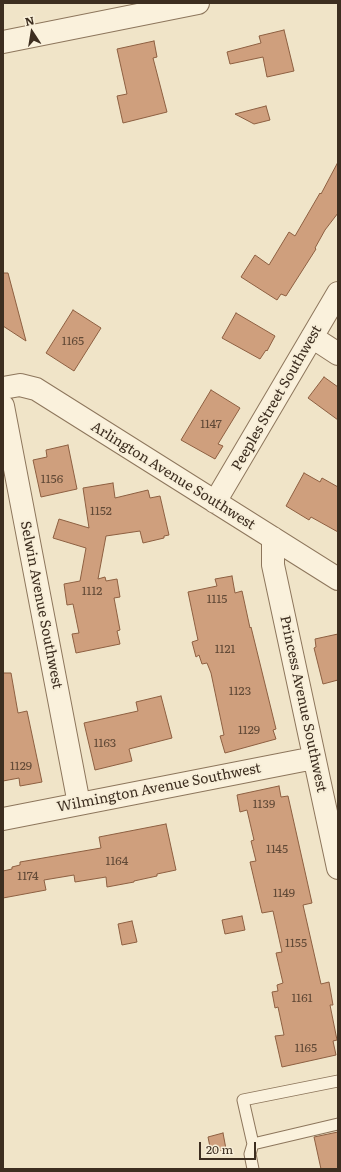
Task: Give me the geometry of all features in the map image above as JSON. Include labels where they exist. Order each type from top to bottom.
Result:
[{"type":"street","points":[[3,42],[198,3]]},
{"type":"street","name":"Peeples Street Southwest","points":[[215,502],[338,293]]},
{"type":"street","points":[[312,337],[338,354]]},
{"type":"street","name":"Arlington Avenue Southwest","points":[[3,388],[20,385],[36,389],[338,580]]},
{"type":"street","name":"Selwin Avenue Southwest","points":[[3,406],[79,804]]},
{"type":"street","name":"Princess Avenue Southwest","points":[[273,538],[273,565],[338,868]]},
{"type":"street","name":"Wilmington Avenue Southwest","points":[[3,819],[314,758]]},
{"type":"lane","points":[[253,1169],[250,1154],[253,1144],[242,1100],[338,1081]]},
{"type":"lane","points":[[253,1144],[338,1124]]},
{"type":"building","points":[[284,30],[294,71],[267,77],[263,57],[230,64],[227,52],[261,43],[259,36]]},
{"type":"building","points":[[154,41],[157,57],[153,58],[167,112],[123,123],[117,96],[127,94],[117,49]]},
{"type":"building","points":[[266,106],[270,120],[254,124],[235,114]]},
{"type":"building","points":[[338,162],[338,213],[325,230],[315,248],[316,249],[286,296],[281,294],[277,300],[241,277],[255,255],[269,265],[289,232],[295,236],[320,193],[321,194]]},
{"type":"building","points":[[3,273],[8,273],[26,341],[3,326]]},
{"type":"building","points":[[73,310],[101,328],[74,371],[46,353]]},
{"type":"building","points":[[236,313],[275,336],[267,351],[266,350],[260,359],[222,338]]},
{"type":"building","points":[[324,377],[338,387],[338,420],[308,398]]},
{"type":"building","points":[[211,390],[240,408],[218,444],[223,446],[215,459],[181,440]]},
{"type":"building","points":[[68,445],[77,489],[41,497],[33,460],[47,457],[46,450]]},
{"type":"building","points":[[304,473],[320,482],[322,478],[338,487],[338,532],[311,517],[309,520],[286,506]]},
{"type":"building","points":[[113,483],[115,498],[148,490],[150,498],[160,496],[169,535],[164,536],[164,538],[143,543],[140,531],[106,536],[98,579],[105,577],[106,581],[117,579],[120,597],[114,598],[120,630],[117,631],[120,644],[76,653],[72,634],[79,633],[73,604],[67,605],[64,584],[80,581],[86,548],[53,538],[59,519],[89,528],[83,488]]},
{"type":"building","points":[[232,576],[235,593],[242,591],[276,729],[273,730],[276,739],[225,753],[220,736],[224,735],[211,673],[207,663],[202,664],[199,655],[196,657],[192,642],[198,640],[188,592],[217,586],[215,579]]},
{"type":"building","points":[[338,634],[338,680],[323,684],[314,648],[316,647],[315,639]]},
{"type":"building","points":[[3,673],[11,673],[18,713],[27,711],[42,782],[20,786],[19,778],[3,781]]},
{"type":"building","points":[[161,696],[172,738],[129,749],[132,761],[95,770],[84,723],[138,711],[136,702]]},
{"type":"building","points":[[279,786],[281,797],[288,796],[312,903],[303,905],[321,984],[329,982],[333,1005],[330,1005],[337,1040],[333,1041],[336,1055],[282,1067],[275,1036],[284,1035],[278,1007],[275,1008],[272,992],[278,991],[277,985],[283,983],[276,953],[282,952],[273,911],[262,913],[250,862],[256,861],[251,841],[254,840],[247,810],[240,812],[237,795]]},
{"type":"building","points":[[166,824],[176,870],[157,874],[157,876],[134,882],[107,887],[106,877],[75,882],[74,875],[44,880],[46,890],[3,898],[3,871],[20,865],[20,862],[101,848],[99,837]]},
{"type":"building","points":[[242,916],[245,930],[225,934],[222,920]]},
{"type":"building","points":[[132,921],[137,942],[122,945],[118,924]]},
{"type":"building","points":[[338,1132],[338,1169],[321,1169],[314,1137]]},
{"type":"building","points":[[223,1133],[226,1149],[211,1152],[208,1137]]}]
